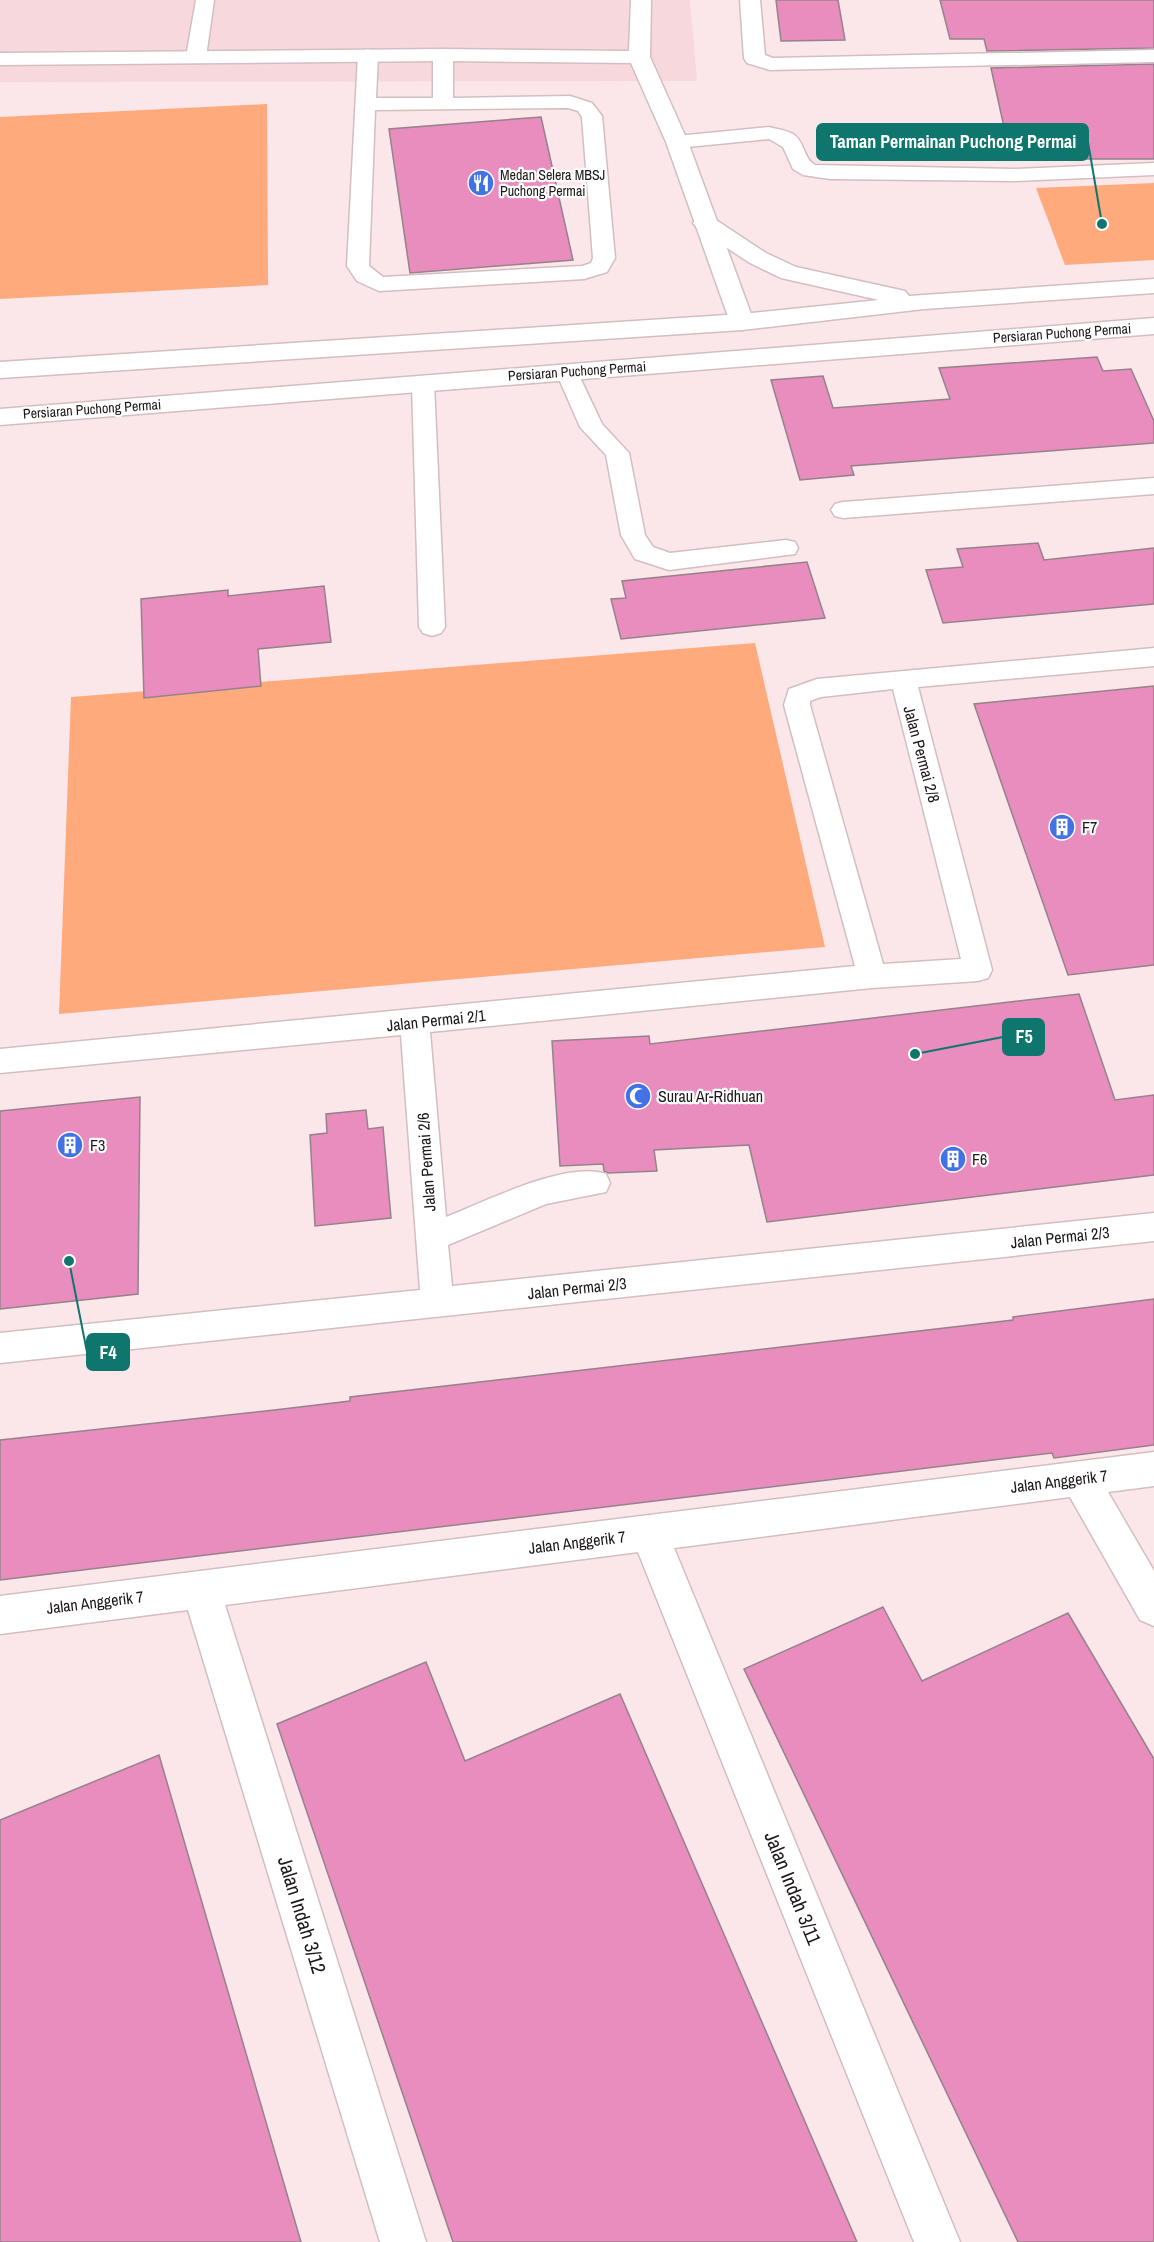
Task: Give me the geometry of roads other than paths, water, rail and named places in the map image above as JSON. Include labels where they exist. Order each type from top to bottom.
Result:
[{"type":"street","points":[[641,0],[639,57],[677,142],[742,322]]},
{"type":"street","points":[[750,0],[755,58],[770,64],[1154,56]]},
{"type":"street","points":[[0,59],[368,55],[639,57]]},
{"type":"street","points":[[705,223],[758,258],[789,273],[924,302]]},
{"type":"street","points":[[0,370],[742,322],[924,302],[1154,286]]},
{"type":"street","points":[[970,299],[1077,303],[1154,318]]},
{"type":"street","points":[[622,368],[712,339],[742,322],[805,324],[934,343]]},
{"type":"street","name":"Persiaran Puchong Permai","points":[[0,417],[1154,326]]},
{"type":"street","name":"Jalan Anggerik 7","points":[[0,1615],[1154,1469]]},
{"type":"street","points":[[1080,1479],[1154,1607]]},
{"type":"street","name":"Jalan Indah 3/11","points":[[649,1533],[937,2242]]},
{"type":"street","name":"Jalan Indah 3/12","points":[[201,1589],[403,2242]]},
{"type":"lane","points":[[196,57],[205,0]]},
{"type":"lane","points":[[366,104],[570,102],[585,108],[592,116],[604,258],[599,267],[584,272],[379,284],[364,276],[358,266],[368,55]]},
{"type":"lane","points":[[443,55],[443,104]]},
{"type":"lane","points":[[677,142],[769,133],[784,137],[792,144],[800,165],[810,171],[830,173],[1015,175],[1154,169]]},
{"type":"lane","points":[[567,372],[592,427],[617,453],[633,535],[645,553],[669,562],[786,548]]},
{"type":"lane","points":[[423,384],[432,627]]},
{"type":"lane","points":[[843,510],[1154,486]]},
{"type":"lane","points":[[872,976],[797,705],[798,696],[817,688],[1154,657]]},
{"type":"lane","name":"Jalan Permai 2/8","points":[[872,976],[978,970],[903,679]]},
{"type":"lane","name":"Jalan Permai 2/1","points":[[0,1061],[872,976]]},
{"type":"lane","name":"Jalan Permai 2/6","points":[[415,1022],[437,1302]]},
{"type":"lane","points":[[432,1237],[544,1191],[595,1183]]},
{"type":"lane","name":"Jalan Permai 2/3","points":[[0,1348],[1154,1227]]},
{"type":"place","name":"Medan Selera MBSJ Puchong Permai","points":[[481,183]]},
{"type":"place","name":"Taman Permainan Puchong Permai","points":[[1102,224]]},
{"type":"place","name":"F7","points":[[1062,827]]},
{"type":"place","name":"F5","points":[[915,1054]]},
{"type":"place","name":"Surau Ar-Ridhuan","points":[[638,1096]]},
{"type":"place","name":"F3","points":[[70,1145]]},
{"type":"place","name":"F6","points":[[953,1159]]},
{"type":"place","name":"F4","points":[[69,1261]]}]
